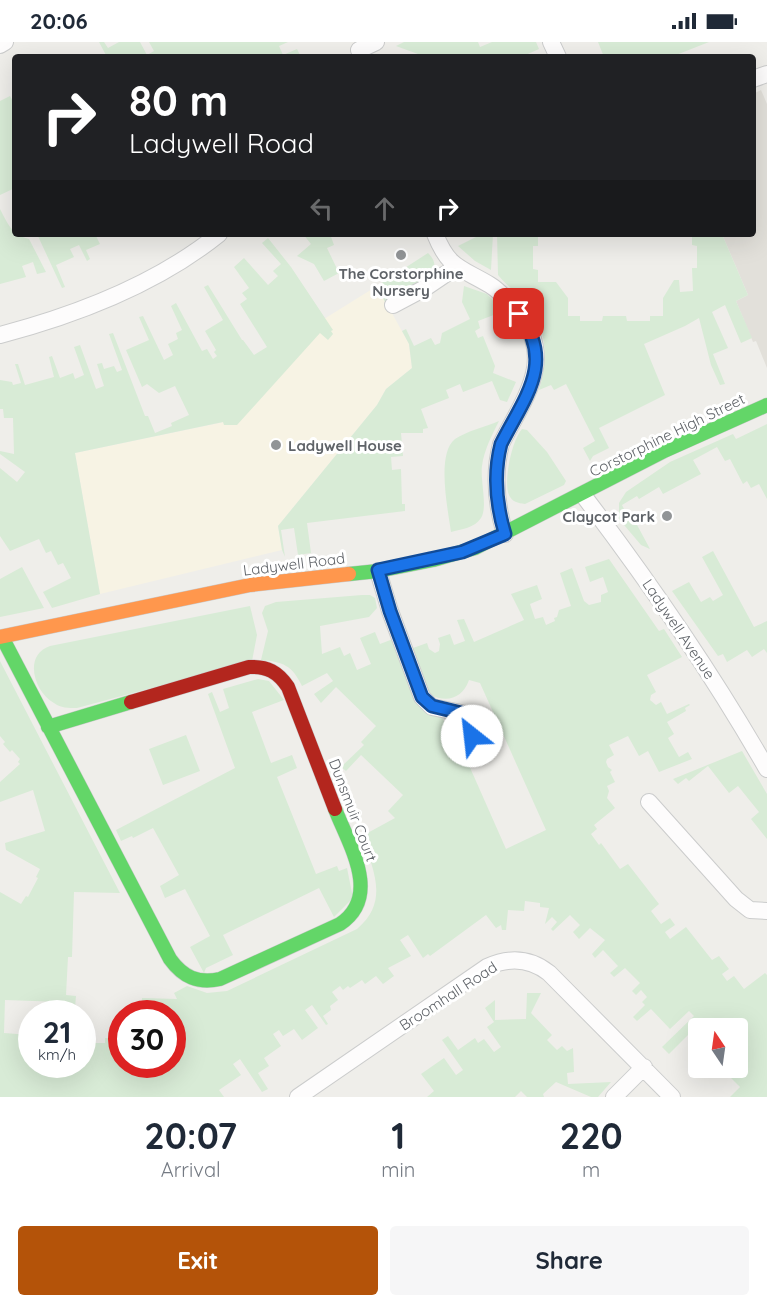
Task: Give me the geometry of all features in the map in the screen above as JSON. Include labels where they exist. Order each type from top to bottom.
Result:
[{"type":"street","points":[[0,45],[5,42]]},
{"type":"street","points":[[359,50],[376,42]]},
{"type":"street","points":[[0,335],[65,315],[131,287],[178,262],[215,237]]},
{"type":"street","points":[[436,237],[444,255],[456,267],[492,287],[508,302],[528,327],[537,353],[536,372],[501,444],[498,455],[496,497],[505,534]]},
{"type":"street","points":[[393,305],[425,288],[456,267]]},
{"type":"street","name":"Corstorphine High Street","points":[[583,495],[664,451],[767,405]]},
{"type":"street","name":"Ladywell Road","points":[[1,637],[250,585],[378,570],[462,552],[505,534],[583,495]]},
{"type":"street","name":"Ladywell Avenue","points":[[583,495],[637,567],[697,654],[767,769]]},
{"type":"street","points":[[378,570],[390,611],[422,697],[432,706],[461,713],[472,736]]},
{"type":"street","name":"Dunsmuir Court","points":[[1,637],[48,727],[170,959],[184,976],[212,982],[229,976],[348,920],[358,908],[363,887],[358,868],[288,687],[274,671],[261,667],[249,667],[48,727]]},
{"type":"street","points":[[649,802],[736,900],[750,910],[767,911]]},
{"type":"street","name":"Broomhall Road","points":[[298,1097],[487,967],[508,960],[531,963],[549,973],[672,1097]]},
{"type":"street","points":[[614,1097],[644,1067]]},
{"type":"shaded area","points":[[761,90],[767,104],[767,368],[736,301],[748,295],[723,237],[756,237],[756,92]]},
{"type":"shaded area","points":[[377,286],[409,344],[412,368],[386,389],[377,405],[278,526],[282,550],[100,594],[75,453],[229,421],[324,319]]},
{"type":"green space","points":[[99,42],[104,42],[108,48],[119,42],[140,42],[146,54],[105,54]]},
{"type":"green space","points":[[149,42],[288,42],[279,46],[283,54],[149,54],[154,51]]},
{"type":"green space","points":[[404,42],[478,42],[480,47],[492,42],[536,42],[539,49],[528,54],[418,54],[396,46]]},
{"type":"green space","points":[[598,42],[709,42],[679,54],[603,54]]},
{"type":"green space","points":[[297,49],[300,54],[285,54]]},
{"type":"green space","points":[[10,96],[12,100],[12,189],[0,195],[0,101]]},
{"type":"green space","points":[[0,209],[12,229],[12,237],[29,239],[46,272],[37,274],[33,262],[22,266],[26,277],[0,284]]},
{"type":"green space","points":[[38,237],[96,237],[100,244],[86,250],[90,259],[87,261],[79,245],[70,249],[74,257],[56,265],[65,287],[62,288]]},
{"type":"green space","points":[[305,237],[331,237],[334,245],[327,248],[339,273],[324,281],[314,264],[297,256],[311,244]]},
{"type":"green space","points":[[476,237],[493,237],[491,270],[475,261],[458,246]]},
{"type":"green space","points":[[497,237],[538,237],[538,246],[533,246],[533,269],[538,270],[538,282],[556,282],[568,298],[568,316],[580,316],[580,321],[602,321],[603,316],[626,316],[627,321],[650,321],[650,316],[663,316],[663,298],[674,280],[679,280],[680,292],[693,291],[692,268],[697,268],[697,246],[692,245],[692,237],[723,237],[748,295],[736,301],[752,338],[741,343],[725,305],[712,312],[728,348],[713,354],[725,384],[720,385],[711,365],[699,318],[644,344],[665,395],[599,428],[609,448],[593,456],[590,461],[583,448],[595,441],[566,384],[554,390],[551,385],[539,390],[545,355],[538,321],[525,301],[498,275]]},
{"type":"green space","points":[[268,238],[291,267],[333,330],[331,331],[333,334],[328,340],[320,333],[237,425],[224,425],[223,422],[75,453],[100,594],[52,608],[43,592],[71,578],[63,563],[58,565],[51,551],[46,553],[39,539],[10,551],[0,536],[0,468],[17,482],[25,472],[0,454],[0,451],[14,454],[13,418],[4,418],[3,409],[0,409],[0,380],[12,382],[13,385],[21,383],[15,364],[18,364],[25,385],[54,377],[49,357],[52,356],[60,378],[73,373],[75,379],[84,375],[74,347],[80,345],[96,389],[104,386],[97,364],[102,363],[104,369],[114,366],[117,372],[122,370],[109,334],[113,333],[145,416],[148,416],[155,433],[172,426],[171,423],[189,415],[175,386],[159,393],[147,384],[142,387],[126,350],[149,340],[139,317],[143,316],[164,360],[173,355],[168,344],[178,339],[176,333],[182,330],[171,306],[176,303],[202,351],[207,349],[213,359],[217,356],[214,352],[216,350],[205,331],[223,320],[204,287],[208,285],[254,355],[267,347],[240,304],[247,299],[242,293],[249,288],[234,267],[244,258],[268,285],[278,276],[273,271],[281,264],[262,243]]},
{"type":"green space","points":[[428,253],[434,264],[431,277],[385,302],[377,286]]},
{"type":"green space","points":[[464,286],[487,294],[504,311],[478,321],[480,328],[475,331],[478,338],[483,336],[495,366],[493,373],[516,382],[507,402],[500,400],[492,381],[463,392],[460,384],[446,390],[449,398],[421,409],[428,428],[423,429],[423,433],[401,433],[403,456],[391,457],[392,470],[401,469],[402,504],[405,504],[405,511],[307,523],[311,553],[298,555],[294,528],[281,530],[285,557],[278,526],[377,405],[386,389],[412,368],[409,344],[402,331],[406,329],[414,346],[431,338],[435,345],[440,343],[442,333],[470,319],[462,302]]},
{"type":"green space","points":[[499,421],[483,460],[484,507],[481,518],[472,526],[451,532],[445,483],[446,457],[449,446],[460,436]]},
{"type":"green space","points":[[767,424],[767,499],[759,484],[751,488],[747,481],[743,484],[730,459],[725,461],[717,447],[693,460],[701,474],[663,494],[659,487],[639,499],[637,496],[622,505],[632,525],[636,523],[650,549],[641,545],[619,519],[619,503],[626,492],[670,462],[733,434],[736,439]]},
{"type":"green space","points":[[522,429],[527,430],[547,452],[566,481],[564,485],[525,504],[512,499],[507,489],[512,451]]},
{"type":"green space","points":[[713,551],[754,627],[767,621],[767,653],[764,649],[752,657],[747,650],[727,662],[723,654],[718,656],[672,591],[689,582],[701,602],[710,597],[713,601],[723,595],[702,557]]},
{"type":"green space","points":[[609,559],[659,631],[664,629],[682,657],[647,675],[656,692],[651,695],[650,700],[656,705],[661,702],[667,714],[690,705],[685,708],[686,711],[667,722],[674,734],[668,738],[679,757],[688,752],[692,759],[659,772],[648,751],[639,756],[628,736],[609,745],[614,755],[606,762],[612,770],[610,772],[615,782],[607,786],[609,791],[607,798],[615,808],[594,825],[597,829],[591,834],[599,845],[601,843],[620,869],[628,864],[659,904],[651,911],[661,924],[670,918],[675,925],[665,932],[670,939],[686,927],[712,960],[719,956],[729,969],[722,974],[727,981],[734,976],[744,989],[765,973],[767,975],[767,1097],[730,1097],[740,1087],[731,1078],[748,1078],[748,1018],[692,1018],[694,1016],[689,1011],[670,1029],[651,1009],[637,1021],[633,1017],[645,1005],[642,1002],[647,997],[641,990],[636,995],[632,991],[640,983],[625,968],[614,977],[610,973],[618,966],[603,950],[595,958],[592,954],[605,940],[590,928],[579,939],[573,932],[580,925],[570,915],[553,931],[551,929],[557,922],[552,917],[545,924],[549,908],[540,907],[540,903],[525,901],[524,911],[508,910],[506,930],[502,930],[501,925],[496,928],[486,915],[430,956],[428,954],[423,958],[408,935],[400,940],[411,956],[388,968],[394,976],[383,984],[376,976],[365,984],[362,980],[343,990],[340,986],[332,992],[338,1000],[323,1016],[328,1024],[326,1025],[312,1005],[305,1010],[318,1028],[302,1040],[294,1029],[283,1036],[279,1030],[273,1034],[281,1046],[264,1058],[269,1066],[258,1073],[268,1089],[262,1092],[240,1059],[233,1064],[241,1075],[219,1090],[224,1097],[0,1097],[0,892],[21,904],[26,896],[28,897],[40,869],[6,850],[5,843],[45,831],[33,790],[0,802],[0,782],[20,764],[18,762],[20,759],[3,744],[5,742],[0,736],[0,661],[120,893],[74,892],[72,957],[68,957],[66,995],[76,996],[76,1000],[5,1000],[4,1033],[18,1034],[18,1078],[96,1078],[96,1043],[105,1043],[105,1038],[108,1038],[108,1078],[186,1078],[186,1000],[142,1000],[142,998],[177,999],[174,993],[187,986],[207,993],[227,991],[357,929],[367,918],[376,896],[374,873],[362,836],[395,818],[388,811],[403,795],[361,755],[346,771],[341,767],[364,745],[361,742],[376,726],[336,687],[321,703],[314,694],[333,681],[327,673],[302,686],[294,673],[286,666],[261,660],[268,631],[262,613],[265,606],[276,602],[362,595],[375,598],[377,608],[369,617],[320,626],[322,654],[340,647],[344,656],[350,653],[357,670],[371,664],[360,638],[375,632],[380,644],[393,639],[440,712],[460,758],[476,752],[479,758],[468,763],[506,849],[546,830],[480,683],[469,680],[463,691],[448,699],[430,694],[404,630],[406,629],[413,648],[427,643],[429,649],[435,653],[439,651],[438,638],[450,634],[454,645],[465,641],[457,620],[464,619],[474,642],[524,620],[511,594],[537,585],[542,599],[530,604],[535,619],[543,617],[546,625],[555,621],[554,618],[557,617],[559,610],[571,606],[560,573],[572,568],[584,601],[589,605],[601,602],[601,595],[608,592],[603,577],[590,582],[585,567]]},
{"type":"green space","points":[[22,567],[44,608],[0,617],[0,579]]},
{"type":"green space","points":[[250,606],[257,635],[252,661],[77,708],[62,707],[54,703],[41,691],[37,683],[34,674],[36,657],[50,646]]},
{"type":"green space","points":[[258,679],[269,681],[284,700],[252,712],[271,763],[292,755],[297,768],[277,777],[316,874],[337,866],[339,871],[347,868],[353,898],[334,917],[319,888],[223,935],[233,955],[206,968],[204,973],[190,947],[210,936],[185,889],[165,898],[160,886],[179,875],[153,828],[121,841],[116,830],[235,768],[208,694],[212,692],[220,712],[229,708],[223,689]]},
{"type":"green space","points":[[186,735],[200,771],[163,785],[149,749]]},
{"type":"green space","points":[[742,751],[767,794],[767,839],[751,819],[759,812],[738,786],[729,793],[708,766],[689,781],[686,778],[678,784],[673,779]]},
{"type":"green space","points":[[527,993],[541,993],[531,1013],[552,1035],[547,1040],[557,1050],[562,1046],[567,1051],[573,1048],[574,1072],[567,1073],[568,1084],[611,1082],[598,1097],[591,1097],[556,1082],[543,1094],[544,1097],[527,1097],[521,1091],[515,1097],[427,1097],[434,1091],[421,1074],[444,1058],[456,1075],[463,1070],[442,1040],[448,1036],[458,1050],[475,1038],[478,1043],[484,1039],[494,1052],[501,1047],[487,1027],[494,1022],[485,1008],[495,1000],[495,1020],[526,1019]]},
{"type":"green space","points":[[688,1022],[688,1035],[669,1054],[662,1047]]},
{"type":"traffic: fast","points":[[349,574],[378,571],[433,560],[475,548],[664,451],[767,405]]},
{"type":"traffic: fast","points":[[2,637],[170,959],[186,975],[205,981],[220,979],[340,924],[352,912],[359,899],[361,885],[354,854],[335,809]]},
{"type":"traffic: fast","points":[[48,727],[131,702]]},
{"type":"traffic: slow","points":[[0,637],[250,585],[349,574]]},
{"type":"traffic: jam","points":[[131,702],[249,667],[272,671],[288,687],[335,809]]},
{"type":"place","name":"The Corstorphine Nursery","points":[[401,255]]},
{"type":"place","name":"Ladywell House","points":[[276,445]]},
{"type":"place","name":"Claycot Park","points":[[667,516]]},
{"type":"route","points":[[472,736],[461,713],[437,709],[422,697],[390,611],[378,570],[411,565],[462,552],[505,534],[496,497],[498,455],[501,444],[532,382],[537,359],[532,337],[519,314]]}]
